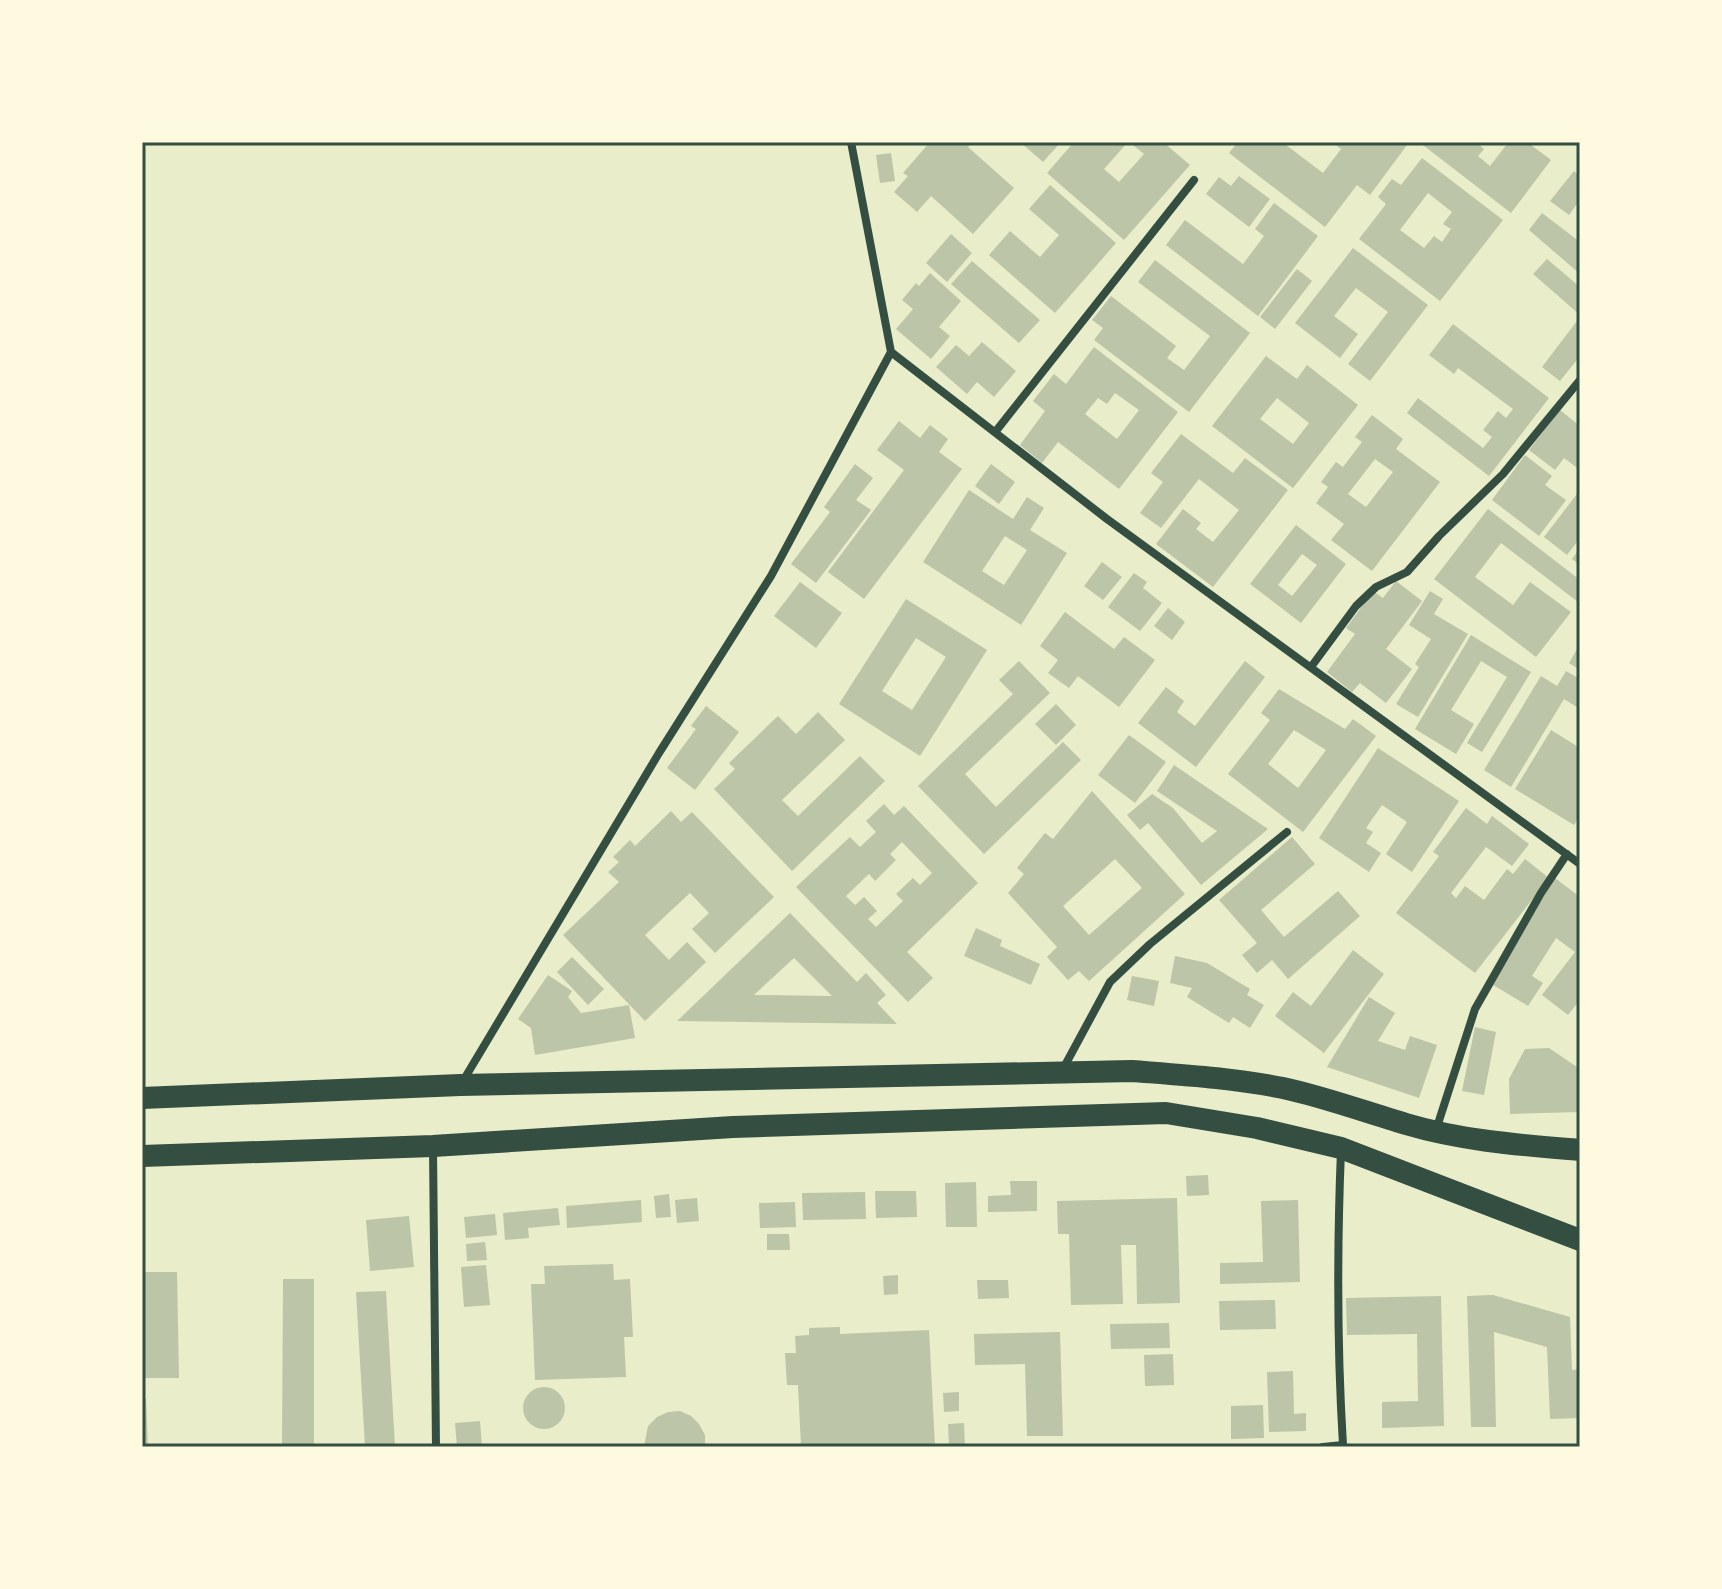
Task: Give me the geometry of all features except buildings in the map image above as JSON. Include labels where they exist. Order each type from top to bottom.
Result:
[{"type":"highway","points":[[142,1098],[460,1085],[1132,1071],[1215,1077],[1284,1088],[1481,1142],[1580,1150]]},
{"type":"highway","points":[[142,1156],[433,1146],[733,1127],[1166,1113],[1257,1128],[1341,1148],[1580,1240]]},
{"type":"street","points":[[460,1085],[659,753],[771,576],[891,352],[851,142]]},
{"type":"street","points":[[996,431],[1194,180]]},
{"type":"street","points":[[891,352],[1107,519],[1580,864]]},
{"type":"street","points":[[1311,667],[1356,606],[1376,587],[1407,572],[1503,474],[1580,380]]},
{"type":"street","points":[[1061,1073],[1110,982],[1150,944],[1287,832]]},
{"type":"street","points":[[1436,1131],[1475,1009],[1541,893],[1567,854]]},
{"type":"street","points":[[433,1146],[436,1447]]},
{"type":"street","points":[[1323,1447],[1343,1445],[1337,1235],[1341,1148]]}]
